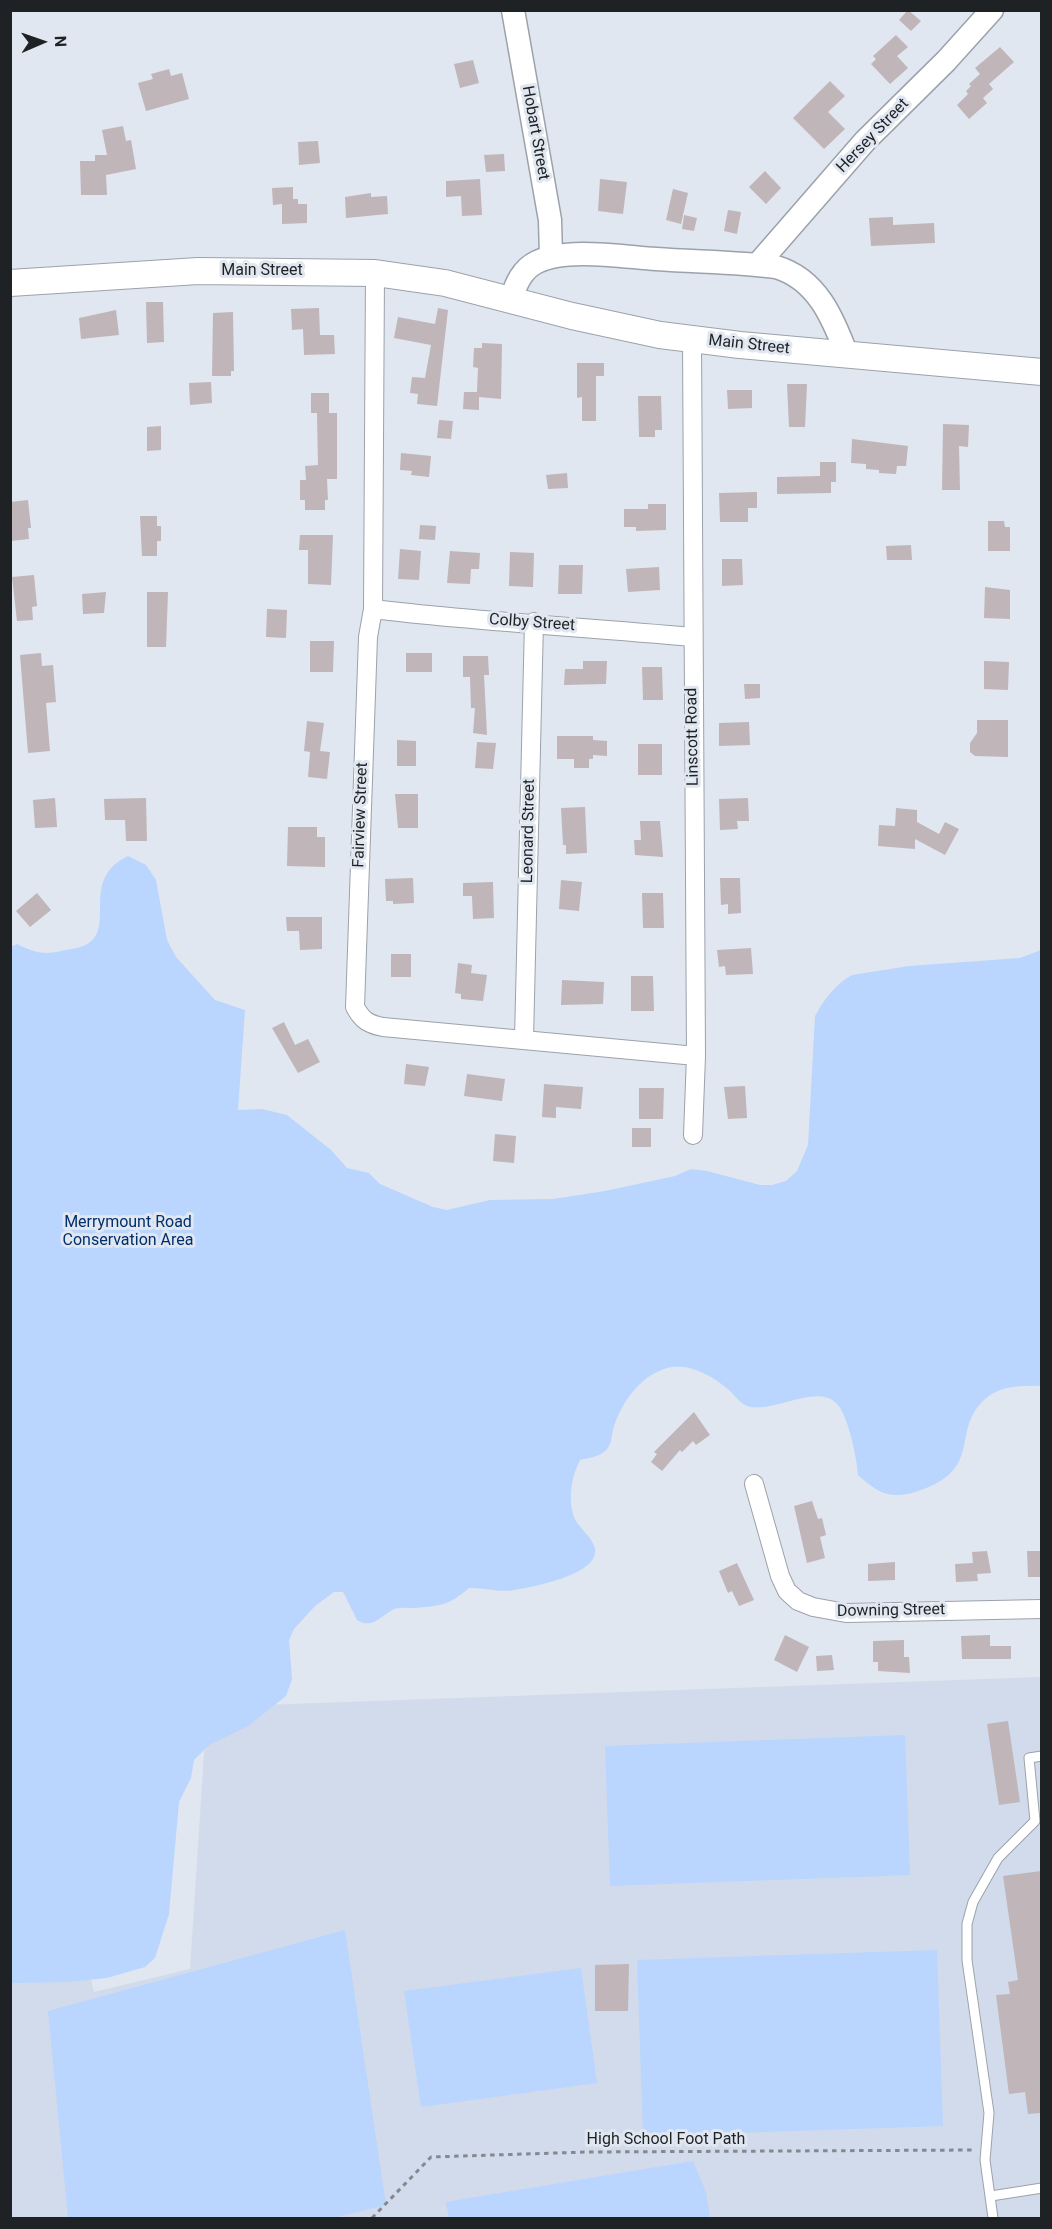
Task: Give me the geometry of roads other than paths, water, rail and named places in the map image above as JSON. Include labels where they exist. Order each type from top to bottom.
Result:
[{"type":"main road","name":"Main Street","points":[[10,283],[198,271],[375,273],[445,283],[622,328],[692,339],[1041,372]]},
{"type":"street","name":"Hobart Street","points":[[513,10],[550,220],[551,256]]},
{"type":"street","name":"Hersey Street","points":[[758,264],[865,141],[946,61],[992,10]]},
{"type":"street","points":[[511,298],[517,282],[525,271],[536,262],[551,256],[572,255],[758,264],[792,271],[805,281],[821,299],[836,325],[847,355]]},
{"type":"street","name":"Fairview Street","points":[[375,273],[373,609],[368,637],[355,1007],[362,1018],[370,1024],[383,1027],[696,1056]]},
{"type":"street","name":"Linscott Road","points":[[692,339],[696,1056],[693,1135]]},
{"type":"street","name":"Colby Street","points":[[373,609],[453,619],[534,622],[693,637]]},
{"type":"street","name":"Leonard Street","points":[[524,1039],[534,622]]},
{"type":"street","name":"Downing Street","points":[[754,1484],[780,1576],[787,1590],[798,1600],[813,1607],[846,1613],[1041,1609]]},
{"type":"lane","points":[[993,2218],[985,2150],[989,2113],[967,1960],[967,1924],[973,1902],[998,1858],[1011,1843],[1032,1827],[1036,1814],[1029,1758],[1041,1756]]},
{"type":"lane","points":[[1032,1827],[1041,1834]]},
{"type":"lane","points":[[991,2196],[1041,2188]]},
{"type":"park label","name":"Merrymount Road Conservation Area","points":[[128,1232]]}]
